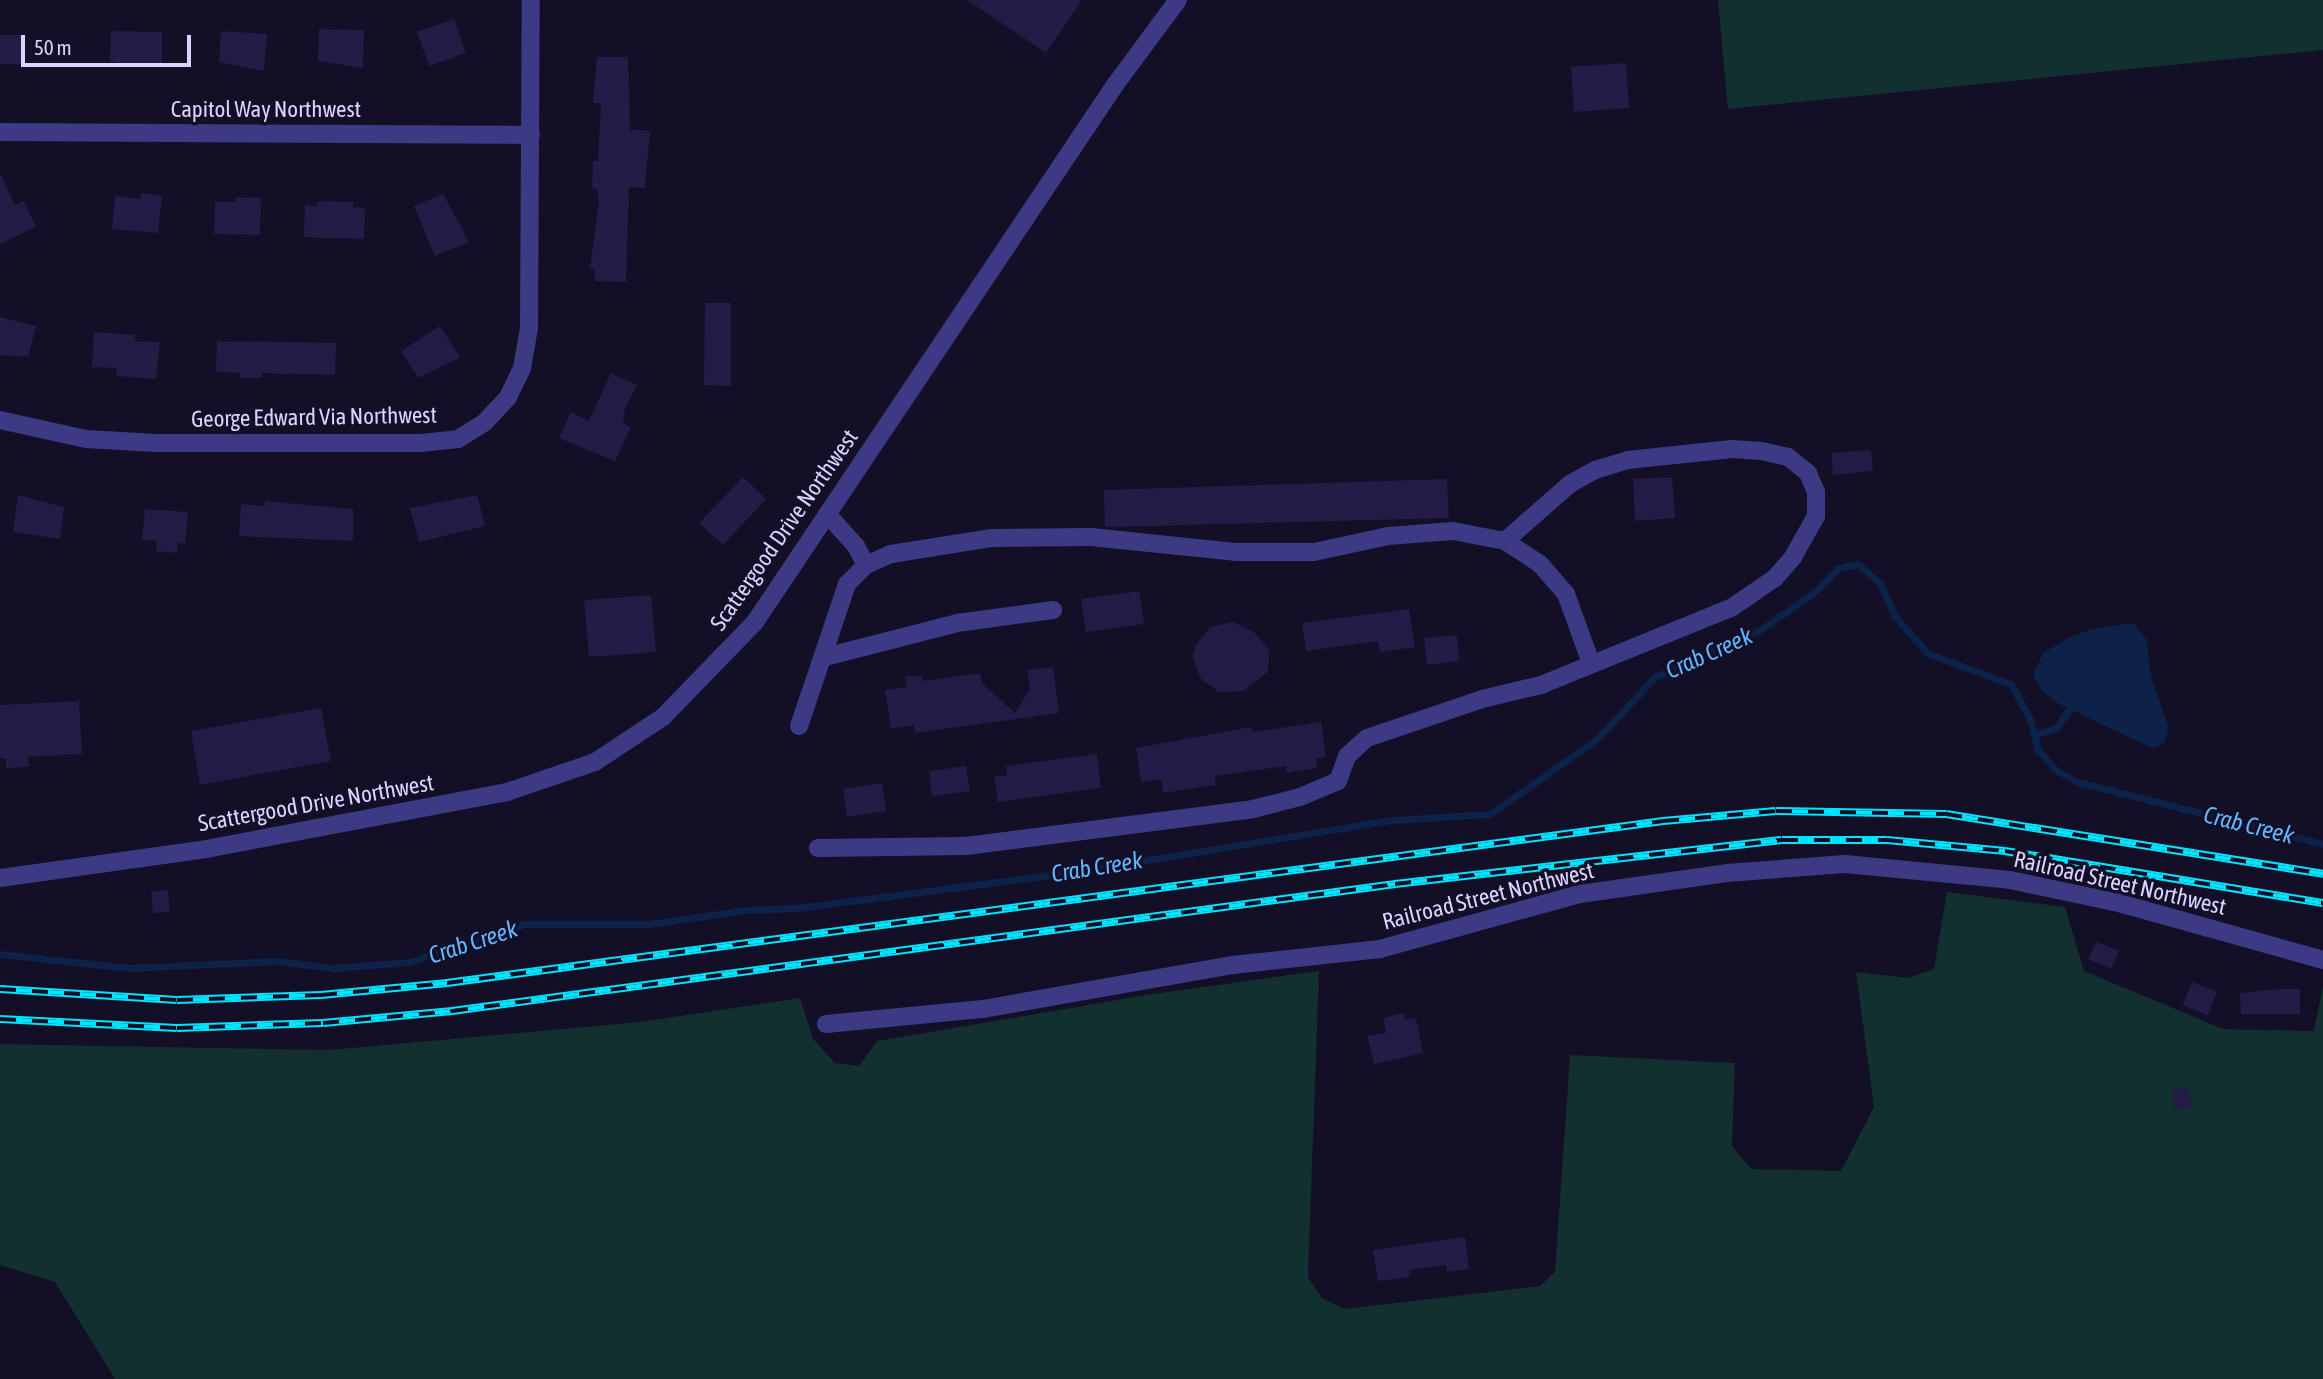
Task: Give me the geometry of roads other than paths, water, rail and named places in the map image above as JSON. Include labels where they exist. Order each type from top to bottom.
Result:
[{"type":"street","name":"George Edward Via Northwest","points":[[0,420],[86,439],[156,443],[421,443],[458,439],[493,414],[508,397],[522,368],[529,329],[531,0]]},
{"type":"street","name":"Scattergood Drive Northwest","points":[[0,878],[206,849],[410,813],[507,792],[595,762],[663,718],[712,671],[755,622],[1115,85],[1178,0]]},
{"type":"street","name":"Capitol Way Northwest","points":[[0,132],[531,135]]},
{"type":"street","points":[[818,848],[966,846],[1253,809],[1300,797],[1338,781],[1347,756],[1367,738],[1482,699],[1541,685],[1731,608],[1775,578],[1808,536],[1816,516],[1816,492],[1808,473],[1788,457],[1762,451],[1719,450],[1628,460],[1595,470],[1570,484],[1505,541]]},
{"type":"street","points":[[827,514],[856,545],[866,565]]},
{"type":"street","points":[[799,726],[825,657],[847,584],[866,565],[891,554],[991,538],[1091,537],[1237,552],[1314,552],[1388,536],[1453,531],[1505,541],[1540,564],[1566,594],[1591,663]]},
{"type":"street","points":[[825,657],[957,623],[1053,610]]},
{"type":"street","name":"Railroad Street Northwest","points":[[826,1024],[983,1009],[1233,965],[1380,949],[1580,894],[1727,873],[1845,864],[2010,880],[2119,903],[2323,960]]},
{"type":"water","points":[[2133,623],[2147,640],[2151,677],[2169,728],[2164,744],[2152,748],[2059,704],[2043,692],[2033,675],[2043,653],[2068,638],[2092,629]]},
{"type":"waterway","name":"Crab Creek","points":[[0,954],[129,968],[276,961],[334,968],[410,962],[524,924],[650,924],[746,910],[797,908],[1068,873],[1392,820],[1490,814],[1597,739],[1655,677],[1760,630],[1815,592],[1838,568],[1858,564],[1880,583],[1894,615],[1927,653],[2011,684],[2030,719],[2038,750],[2057,771],[2078,782],[2323,844]]},
{"type":"waterway","name":"Crab Creek","points":[[2034,735],[2056,728],[2070,708]]},
{"type":"railway","points":[[0,989],[177,1000],[321,995],[447,983],[1663,821],[1776,811],[1946,814],[2323,874]]},
{"type":"railway","points":[[0,1019],[177,1028],[323,1023],[452,1011],[1395,884],[1782,840],[1887,840],[2005,851],[2323,903]]}]
